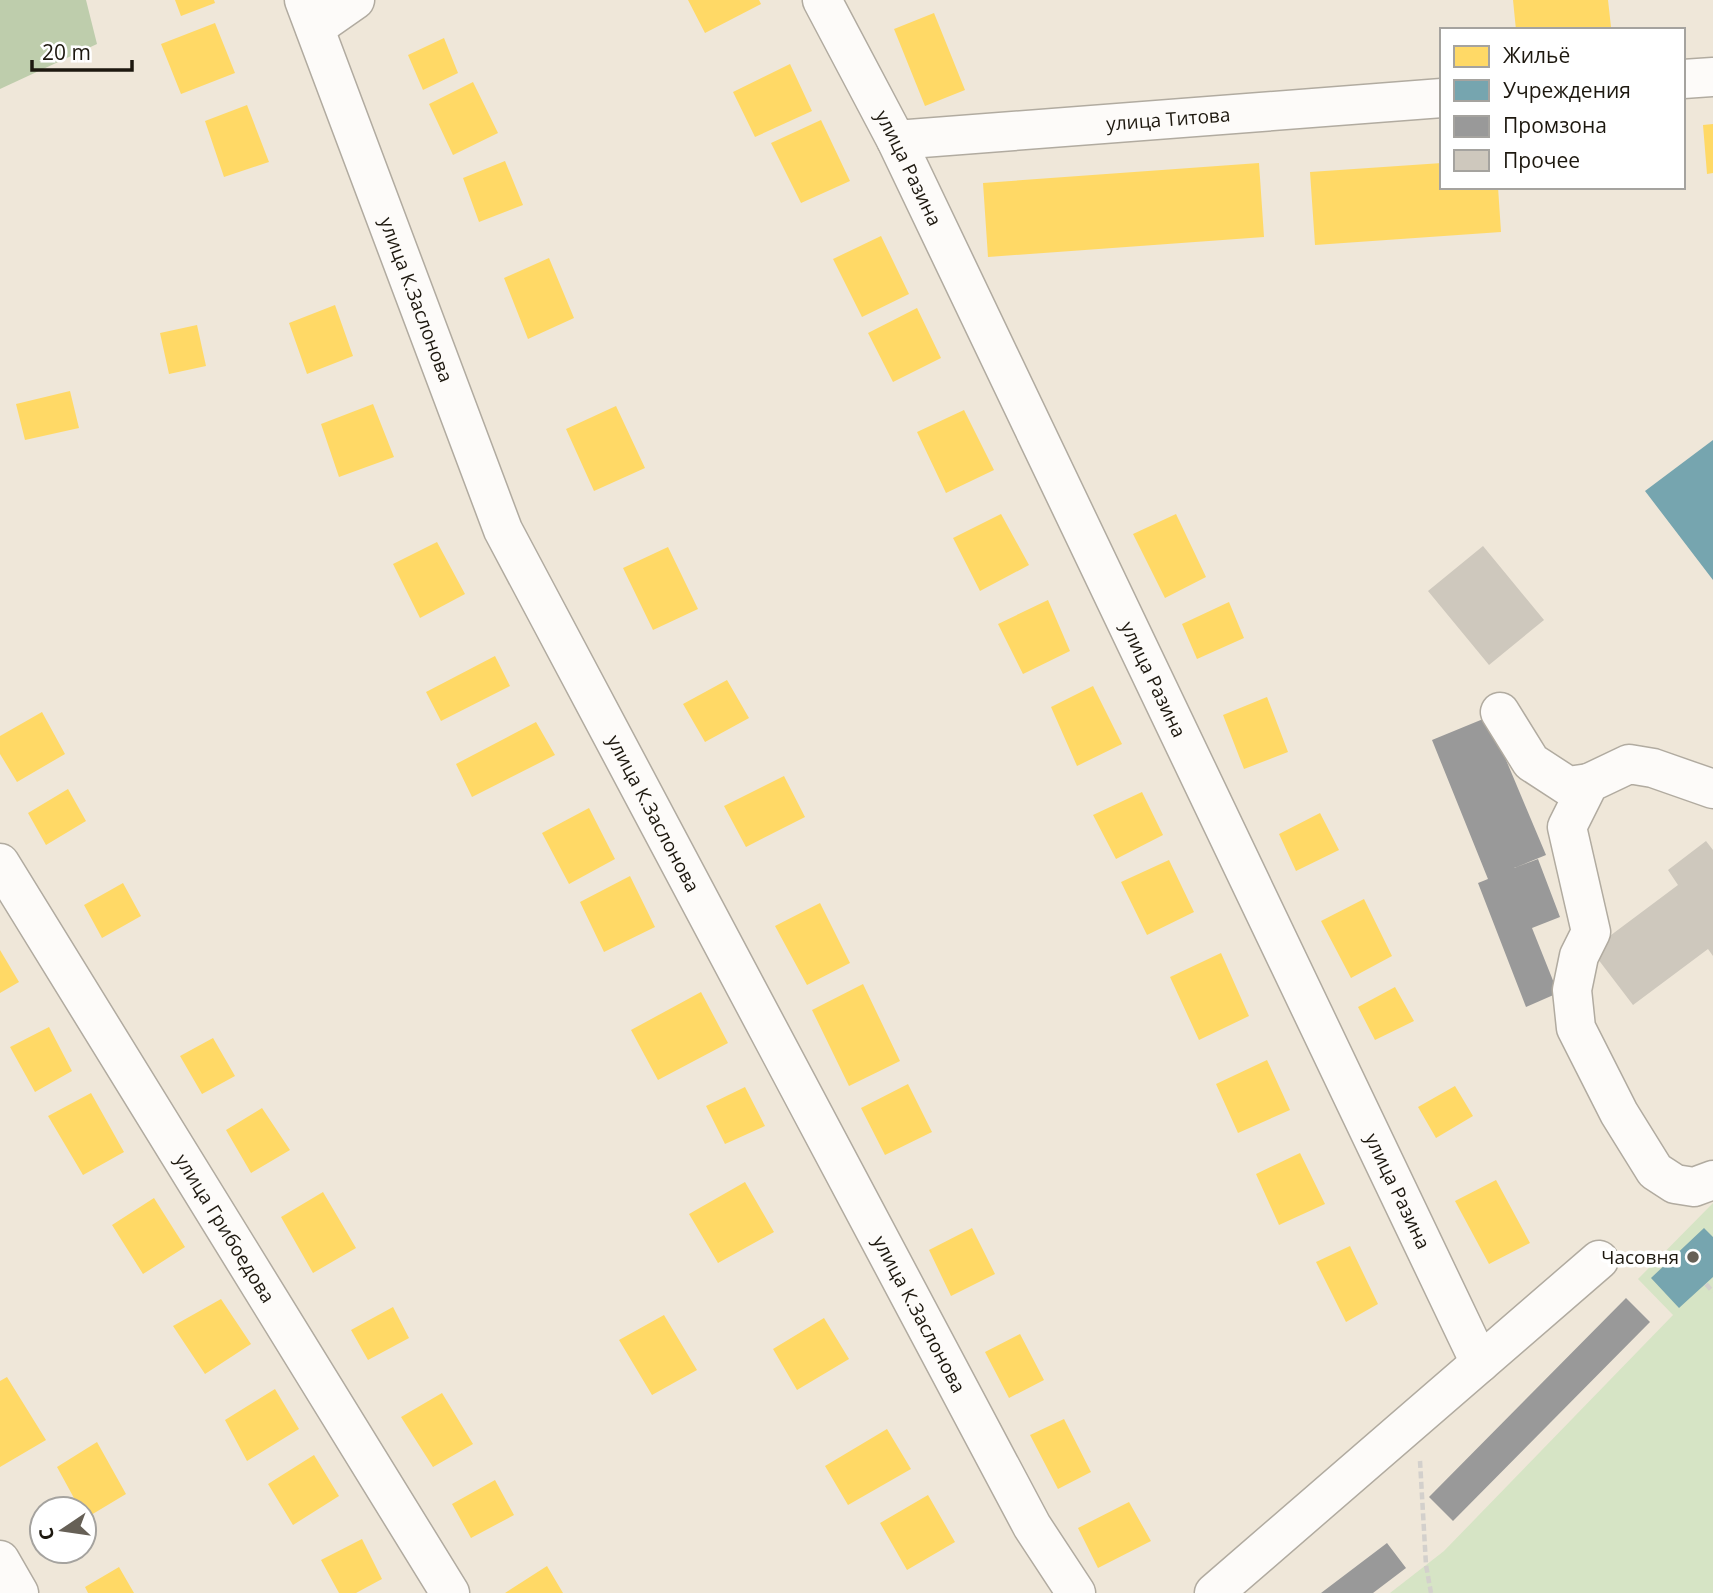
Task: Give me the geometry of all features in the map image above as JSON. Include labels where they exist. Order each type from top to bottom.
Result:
[{"type":"street","points":[[309,14],[355,0]]},
{"type":"street","name":"улица Разина","points":[[822,0],[896,140],[1480,1363]]},
{"type":"street","name":"улица К.Заслонова","points":[[309,14],[503,530],[1032,1527],[1076,1593]]},
{"type":"street","points":[[1685,79],[1713,77]]},
{"type":"street","name":"улица Титова","points":[[896,140],[1440,98]]},
{"type":"street","points":[[1500,712],[1531,762],[1568,786],[1588,783],[1629,764],[1653,768],[1713,789]]},
{"type":"street","points":[[1588,783],[1567,827],[1591,932],[1579,956],[1572,990],[1576,1028],[1619,1113],[1655,1171],[1675,1184],[1694,1186],[1713,1180]]},
{"type":"street","name":"улица Грибоедова","points":[[0,863],[450,1593]]},
{"type":"street","points":[[1214,1593],[1599,1260]]},
{"type":"street","points":[[0,1560],[19,1593]]},
{"type":"path","points":[[1706,1284],[1713,1292]]},
{"type":"path","points":[[1417,1417],[1426,1565],[1431,1593]]},
{"type":"green space","points":[[0,0],[86,0],[97,44],[0,89]]},
{"type":"green space","points":[[1713,1203],[1713,1593],[1390,1593],[1444,1551],[1673,1315],[1638,1279]]},
{"type":"building: Жильё","points":[[175,0],[214,0],[215,3],[181,16]]},
{"type":"building: Жильё","points":[[688,0],[759,0],[761,4],[705,33]]},
{"type":"building: Жильё","points":[[1513,0],[1608,0],[1611,27],[1516,28]]},
{"type":"building: Жильё","points":[[934,13],[965,90],[925,106],[894,29]]},
{"type":"building: Жильё","points":[[215,23],[235,73],[181,94],[161,44]]},
{"type":"building: Жильё","points":[[444,38],[458,73],[423,90],[408,55]]},
{"type":"building: Жильё","points":[[790,64],[812,111],[755,137],[733,92]]},
{"type":"building: Жильё","points":[[473,82],[498,133],[453,155],[429,104]]},
{"type":"building: Жильё","points":[[247,105],[269,162],[224,177],[205,121]]},
{"type":"building: Жильё","points":[[821,120],[850,181],[801,203],[771,143]]},
{"type":"building: Жильё","points":[[1713,124],[1713,173],[1707,174],[1703,125]]},
{"type":"building: Жильё","points":[[505,161],[523,205],[479,222],[463,178]]},
{"type":"building: Жильё","points":[[1259,163],[1264,237],[988,257],[983,183]]},
{"type":"building: Жильё","points":[[1440,163],[1440,189],[1498,189],[1501,232],[1315,245],[1310,172]]},
{"type":"building: Жильё","points":[[881,236],[909,294],[862,317],[833,259]]},
{"type":"building: Жильё","points":[[549,258],[574,318],[528,339],[504,278]]},
{"type":"building: Жильё","points":[[335,305],[353,356],[307,374],[289,323]]},
{"type":"building: Жильё","points":[[917,308],[941,358],[893,382],[868,333]]},
{"type":"building: Жильё","points":[[197,325],[206,366],[169,374],[160,333]]},
{"type":"building: Жильё","points":[[70,391],[79,428],[25,440],[16,404]]},
{"type":"building: Жильё","points":[[373,404],[394,457],[339,477],[321,424]]},
{"type":"building: Жильё","points":[[616,406],[645,468],[594,491],[566,429]]},
{"type":"building: Жильё","points":[[964,410],[994,470],[946,493],[917,432]]},
{"type":"building: Жильё","points":[[1001,514],[1029,565],[980,591],[953,538]]},
{"type":"building: Жильё","points":[[1176,514],[1206,577],[1165,598],[1133,534]]},
{"type":"building: Жильё","points":[[437,542],[465,594],[420,618],[393,564]]},
{"type":"building: Жильё","points":[[668,547],[698,609],[653,630],[623,568]]},
{"type":"building: Жильё","points":[[1048,600],[1070,651],[1023,674],[998,624]]},
{"type":"building: Жильё","points":[[1229,602],[1244,638],[1197,659],[1182,624]]},
{"type":"building: Жильё","points":[[495,656],[510,686],[441,721],[426,692]]},
{"type":"building: Жильё","points":[[727,680],[749,718],[705,742],[683,704]]},
{"type":"building: Жильё","points":[[1093,686],[1122,744],[1077,766],[1051,707]]},
{"type":"building: Жильё","points":[[1267,697],[1288,752],[1244,769],[1223,715]]},
{"type":"building: Жильё","points":[[42,712],[65,754],[17,782],[0,754],[0,736]]},
{"type":"building: Жильё","points":[[536,722],[555,755],[472,797],[456,764]]},
{"type":"building: Жильё","points":[[784,776],[805,817],[746,847],[724,806]]},
{"type":"building: Жильё","points":[[68,789],[86,821],[46,845],[28,813]]},
{"type":"building: Жильё","points":[[1142,792],[1163,835],[1116,859],[1093,815]]},
{"type":"building: Жильё","points":[[589,808],[615,859],[569,884],[542,833]]},
{"type":"building: Жильё","points":[[1320,813],[1339,850],[1296,871],[1279,834]]},
{"type":"building: Жильё","points":[[1169,860],[1194,912],[1147,935],[1121,882]]},
{"type":"building: Жильё","points":[[630,876],[655,927],[604,952],[580,902]]},
{"type":"building: Жильё","points":[[123,883],[141,916],[102,938],[84,905]]},
{"type":"building: Жильё","points":[[1364,899],[1392,956],[1351,978],[1321,921]]},
{"type":"building: Жильё","points":[[820,903],[850,963],[807,985],[775,926]]},
{"type":"building: Жильё","points":[[0,950],[19,982],[0,993]]},
{"type":"building: Жильё","points":[[1221,953],[1249,1016],[1199,1040],[1170,977]]},
{"type":"building: Жильё","points":[[863,984],[900,1061],[849,1086],[812,1010]]},
{"type":"building: Жильё","points":[[1395,987],[1414,1021],[1375,1040],[1358,1007]]},
{"type":"building: Жильё","points":[[701,992],[728,1043],[658,1080],[631,1030]]},
{"type":"building: Жильё","points":[[49,1027],[72,1071],[35,1092],[10,1047]]},
{"type":"building: Жильё","points":[[213,1038],[235,1076],[202,1094],[180,1056]]},
{"type":"building: Жильё","points":[[1267,1060],[1290,1110],[1238,1133],[1216,1084]]},
{"type":"building: Жильё","points":[[908,1084],[932,1132],[885,1155],[861,1108]]},
{"type":"building: Жильё","points":[[1455,1086],[1473,1116],[1436,1138],[1418,1107]]},
{"type":"building: Жильё","points":[[745,1087],[765,1126],[725,1144],[706,1106]]},
{"type":"building: Жильё","points":[[91,1093],[124,1152],[83,1175],[48,1116]]},
{"type":"building: Жильё","points":[[262,1108],[290,1150],[251,1173],[226,1130]]},
{"type":"building: Жильё","points":[[1300,1153],[1325,1204],[1279,1225],[1256,1174]]},
{"type":"building: Жильё","points":[[1496,1180],[1530,1243],[1489,1264],[1455,1201]]},
{"type":"building: Жильё","points":[[745,1182],[774,1232],[718,1263],[689,1214]]},
{"type":"building: Жильё","points":[[323,1192],[356,1248],[313,1273],[281,1217]]},
{"type":"building: Жильё","points":[[154,1198],[185,1247],[143,1274],[112,1225]]},
{"type":"building: Жильё","points":[[972,1228],[995,1274],[951,1296],[929,1250]]},
{"type":"building: Жильё","points":[[1350,1246],[1378,1304],[1346,1322],[1316,1262]]},
{"type":"building: Жильё","points":[[221,1299],[251,1344],[205,1374],[173,1326]]},
{"type":"building: Жильё","points":[[393,1307],[409,1338],[368,1360],[351,1330]]},
{"type":"building: Жильё","points":[[664,1315],[697,1370],[652,1395],[619,1340]]},
{"type":"building: Жильё","points":[[824,1318],[849,1359],[797,1390],[773,1349]]},
{"type":"building: Жильё","points":[[1020,1334],[1044,1380],[1009,1398],[985,1352]]},
{"type":"building: Жильё","points":[[7,1377],[46,1440],[0,1467],[0,1381]]},
{"type":"building: Жильё","points":[[275,1389],[299,1429],[247,1461],[225,1420]]},
{"type":"building: Жильё","points":[[442,1393],[473,1444],[433,1467],[401,1417]]},
{"type":"building: Жильё","points":[[1064,1419],[1091,1472],[1058,1489],[1030,1435]]},
{"type":"building: Жильё","points":[[887,1429],[911,1469],[848,1505],[825,1466]]},
{"type":"building: Жильё","points":[[97,1442],[126,1494],[98,1511],[98,1495],[72,1495],[57,1467]]},
{"type":"building: Жильё","points":[[314,1455],[339,1496],[293,1525],[268,1484]]},
{"type":"building: Жильё","points":[[495,1480],[514,1515],[471,1538],[452,1504]]},
{"type":"building: Жильё","points":[[928,1495],[955,1542],[907,1570],[880,1523]]},
{"type":"building: Жильё","points":[[1129,1502],[1151,1541],[1098,1568],[1078,1528]]},
{"type":"building: Жильё","points":[[362,1539],[382,1579],[356,1593],[339,1593],[321,1560]]},
{"type":"building: Жильё","points":[[547,1566],[563,1593],[505,1593]]},
{"type":"building: Жильё","points":[[119,1567],[134,1593],[88,1593],[85,1587]]},
{"type":"building: Учреждения","points":[[1713,440],[1713,580],[1645,491]]},
{"type":"building: Учреждения","name":"Часовня","points":[[1704,1228],[1713,1237],[1713,1277],[1679,1308],[1651,1278]]},
{"type":"building: Промзона","points":[[1488,717],[1546,855],[1514,868],[1538,859],[1560,917],[1532,928],[1558,993],[1526,1007],[1478,883],[1488,879],[1432,740]]},
{"type":"building: Промзона","points":[[1626,1298],[1650,1322],[1453,1521],[1429,1497]]},
{"type":"building: Промзона","points":[[1387,1543],[1406,1568],[1373,1593],[1321,1593]]},
{"type":"building: Прочее","points":[[1483,546],[1544,620],[1489,665],[1428,591]]},
{"type":"building: Прочее","points":[[1706,841],[1713,850],[1713,956],[1708,949],[1633,1005],[1591,950],[1678,885],[1668,870]]},
{"type":"place","name":"Часовня","points":[[1693,1257]]}]
